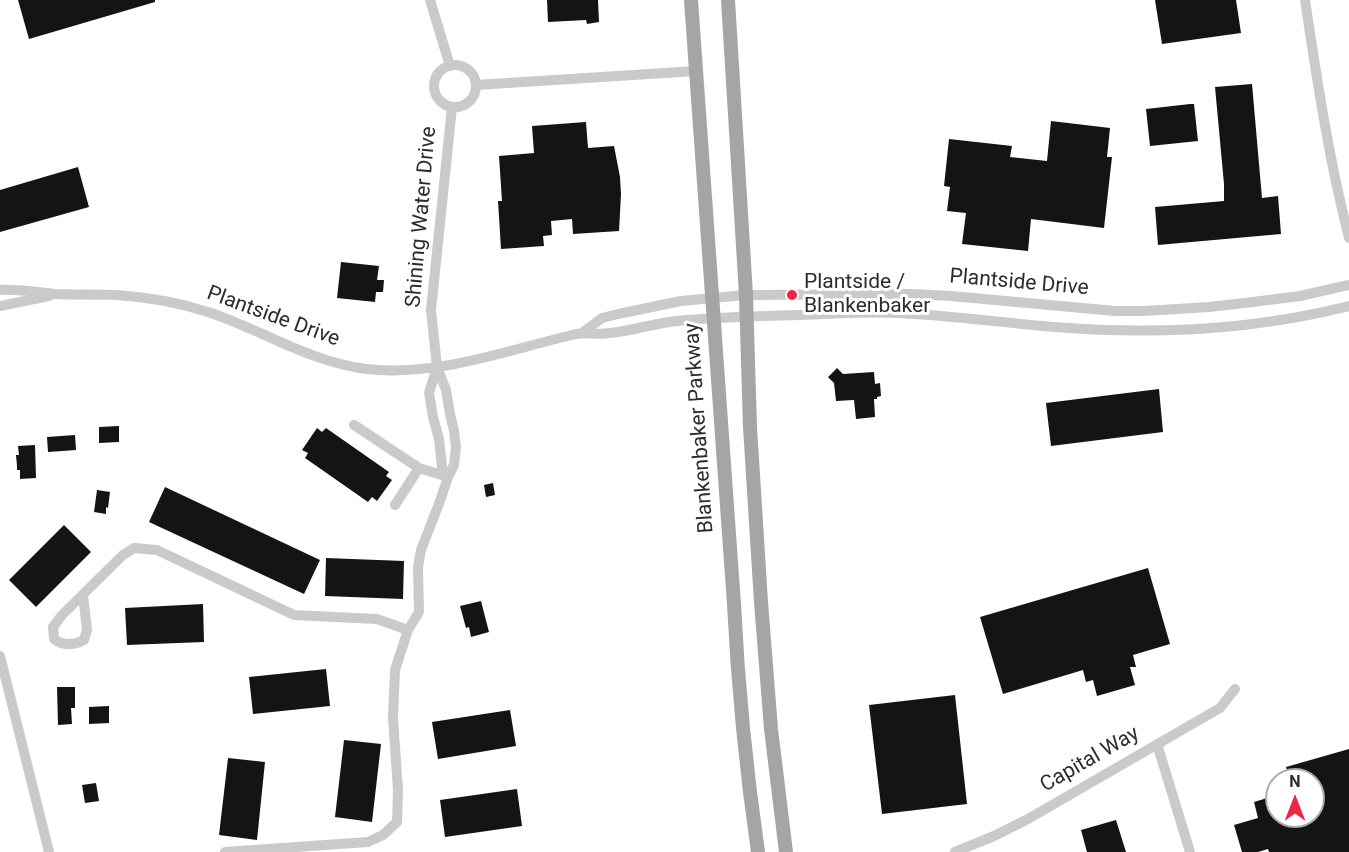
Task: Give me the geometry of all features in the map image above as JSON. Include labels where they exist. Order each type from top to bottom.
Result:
[{"type":"main road","name":"Blankenbaker Parkway","points":[[691,0],[737,673],[758,852]]},
{"type":"main road","points":[[728,0],[746,295],[750,427],[761,602],[771,729],[786,852]]},
{"type":"street","points":[[430,0],[450,66]]},
{"type":"street","points":[[1305,0],[1332,168],[1349,238]]},
{"type":"street","points":[[457,65],[470,72],[476,85],[474,95],[467,103],[452,107],[440,100],[434,87],[438,74],[450,66],[457,65]]},
{"type":"street","points":[[476,85],[696,71]]},
{"type":"street","name":"Shining Water Drive","points":[[225,852],[368,842],[383,835],[397,822],[398,790],[393,718],[395,670],[408,630],[419,612],[418,567],[421,550],[454,465],[456,447],[446,390],[437,367],[431,310],[452,107]]},
{"type":"street","name":"Plantside Drive","points":[[582,333],[602,318],[618,314],[660,305],[746,295],[913,294],[1115,311],[1209,307],[1300,296],[1349,285]]},
{"type":"street","name":"Plantside Drive","points":[[0,290],[148,298],[210,313],[307,354],[367,369],[437,367],[582,333],[607,334],[674,321],[894,312],[1056,327],[1165,330],[1236,326],[1349,306]]},
{"type":"street","name":"Plantside Drive","points":[[0,306],[56,294]]},
{"type":"street","points":[[1014,323],[1017,302]]},
{"type":"street","name":"Shining Water Drive","points":[[437,367],[429,393],[439,439],[442,467],[448,477]]},
{"type":"street","points":[[354,425],[419,468],[448,477]]},
{"type":"street","points":[[395,505],[419,468]]},
{"type":"street","points":[[83,595],[87,630],[84,640],[76,644],[59,643],[54,639],[53,627],[62,615],[123,555],[134,548],[157,550],[294,615],[377,619],[408,630]]},
{"type":"street","points":[[0,656],[49,852]]},
{"type":"street","name":"Capital Way","points":[[955,852],[1028,819],[1220,708],[1235,689]]},
{"type":"street","points":[[1157,744],[1190,852]]},
{"type":"building","points":[[18,0],[155,0],[155,2],[29,39]]},
{"type":"building","points":[[547,0],[598,0],[599,22],[587,24],[586,20],[548,22]]},
{"type":"building","points":[[1155,0],[1236,0],[1241,33],[1162,44]]},
{"type":"building","points":[[1252,84],[1262,198],[1278,196],[1281,234],[1158,245],[1155,207],[1224,201],[1215,87]]},
{"type":"building","points":[[1194,104],[1198,141],[1150,146],[1146,109]]},
{"type":"building","points":[[1051,121],[1110,128],[1107,157],[1112,157],[1104,228],[1031,219],[1028,251],[962,244],[966,213],[947,211],[950,187],[944,186],[949,139],[1012,146],[1010,157],[1047,161]]},
{"type":"building","points":[[586,122],[588,148],[614,146],[621,194],[619,231],[573,234],[572,219],[551,221],[552,235],[543,236],[544,246],[501,249],[498,201],[502,201],[499,156],[534,153],[532,126]]},
{"type":"building","points":[[78,167],[89,207],[0,232],[0,190]]},
{"type":"building","points":[[341,262],[379,266],[377,280],[384,280],[383,292],[376,292],[375,302],[337,298]]},
{"type":"building","points":[[837,368],[843,374],[874,372],[875,384],[880,383],[881,396],[874,399],[875,417],[856,419],[854,400],[836,401],[834,383],[828,377]]},
{"type":"building","points":[[1159,389],[1163,432],[1051,446],[1046,403]]},
{"type":"building","points":[[119,426],[119,442],[99,443],[99,427]]},
{"type":"building","points":[[317,428],[322,432],[326,428],[389,472],[386,476],[392,480],[377,501],[372,497],[368,502],[305,458],[308,453],[302,450]]},
{"type":"building","points":[[75,435],[76,450],[48,452],[47,437]]},
{"type":"building","points":[[35,445],[36,478],[20,479],[16,455],[19,455],[18,446]]},
{"type":"building","points":[[493,483],[495,495],[486,497],[484,485]]},
{"type":"building","points":[[165,487],[320,560],[304,594],[149,522]]},
{"type":"building","points":[[97,490],[110,492],[106,514],[94,512]]},
{"type":"building","points":[[64,525],[91,552],[36,607],[9,580]]},
{"type":"building","points":[[326,558],[404,561],[403,599],[325,596]]},
{"type":"building","points":[[1148,568],[1170,644],[1133,655],[1136,667],[1130,667],[1135,685],[1097,696],[1093,680],[1086,682],[1083,670],[1003,694],[980,617]]},
{"type":"building","points":[[481,601],[489,632],[471,637],[460,606]]},
{"type":"building","points":[[203,604],[204,642],[127,645],[125,608]]},
{"type":"building","points":[[326,669],[330,706],[253,714],[249,677]]},
{"type":"building","points":[[57,687],[75,687],[75,708],[71,708],[72,724],[58,725]]},
{"type":"building","points":[[955,695],[967,804],[882,814],[869,705]]},
{"type":"building","points":[[109,706],[109,723],[89,724],[89,707]]},
{"type":"building","points":[[510,710],[516,746],[438,759],[432,722]]},
{"type":"building","points":[[344,740],[381,744],[372,822],[335,817]]},
{"type":"building","points":[[1349,749],[1349,852],[1269,852],[1268,849],[1258,852],[1242,852],[1234,825],[1258,818],[1254,802],[1265,799],[1265,828],[1325,828],[1325,768],[1286,767]]},
{"type":"building","points":[[228,758],[265,762],[257,840],[219,835]]},
{"type":"building","points":[[96,783],[99,801],[85,803],[82,785]]},
{"type":"building","points":[[517,789],[522,826],[445,837],[440,800]]},
{"type":"building","points":[[1116,820],[1126,852],[1087,852],[1081,830]]},
{"type":"place","name":"Plantside / Blankenbaker","points":[[792,295]]}]
